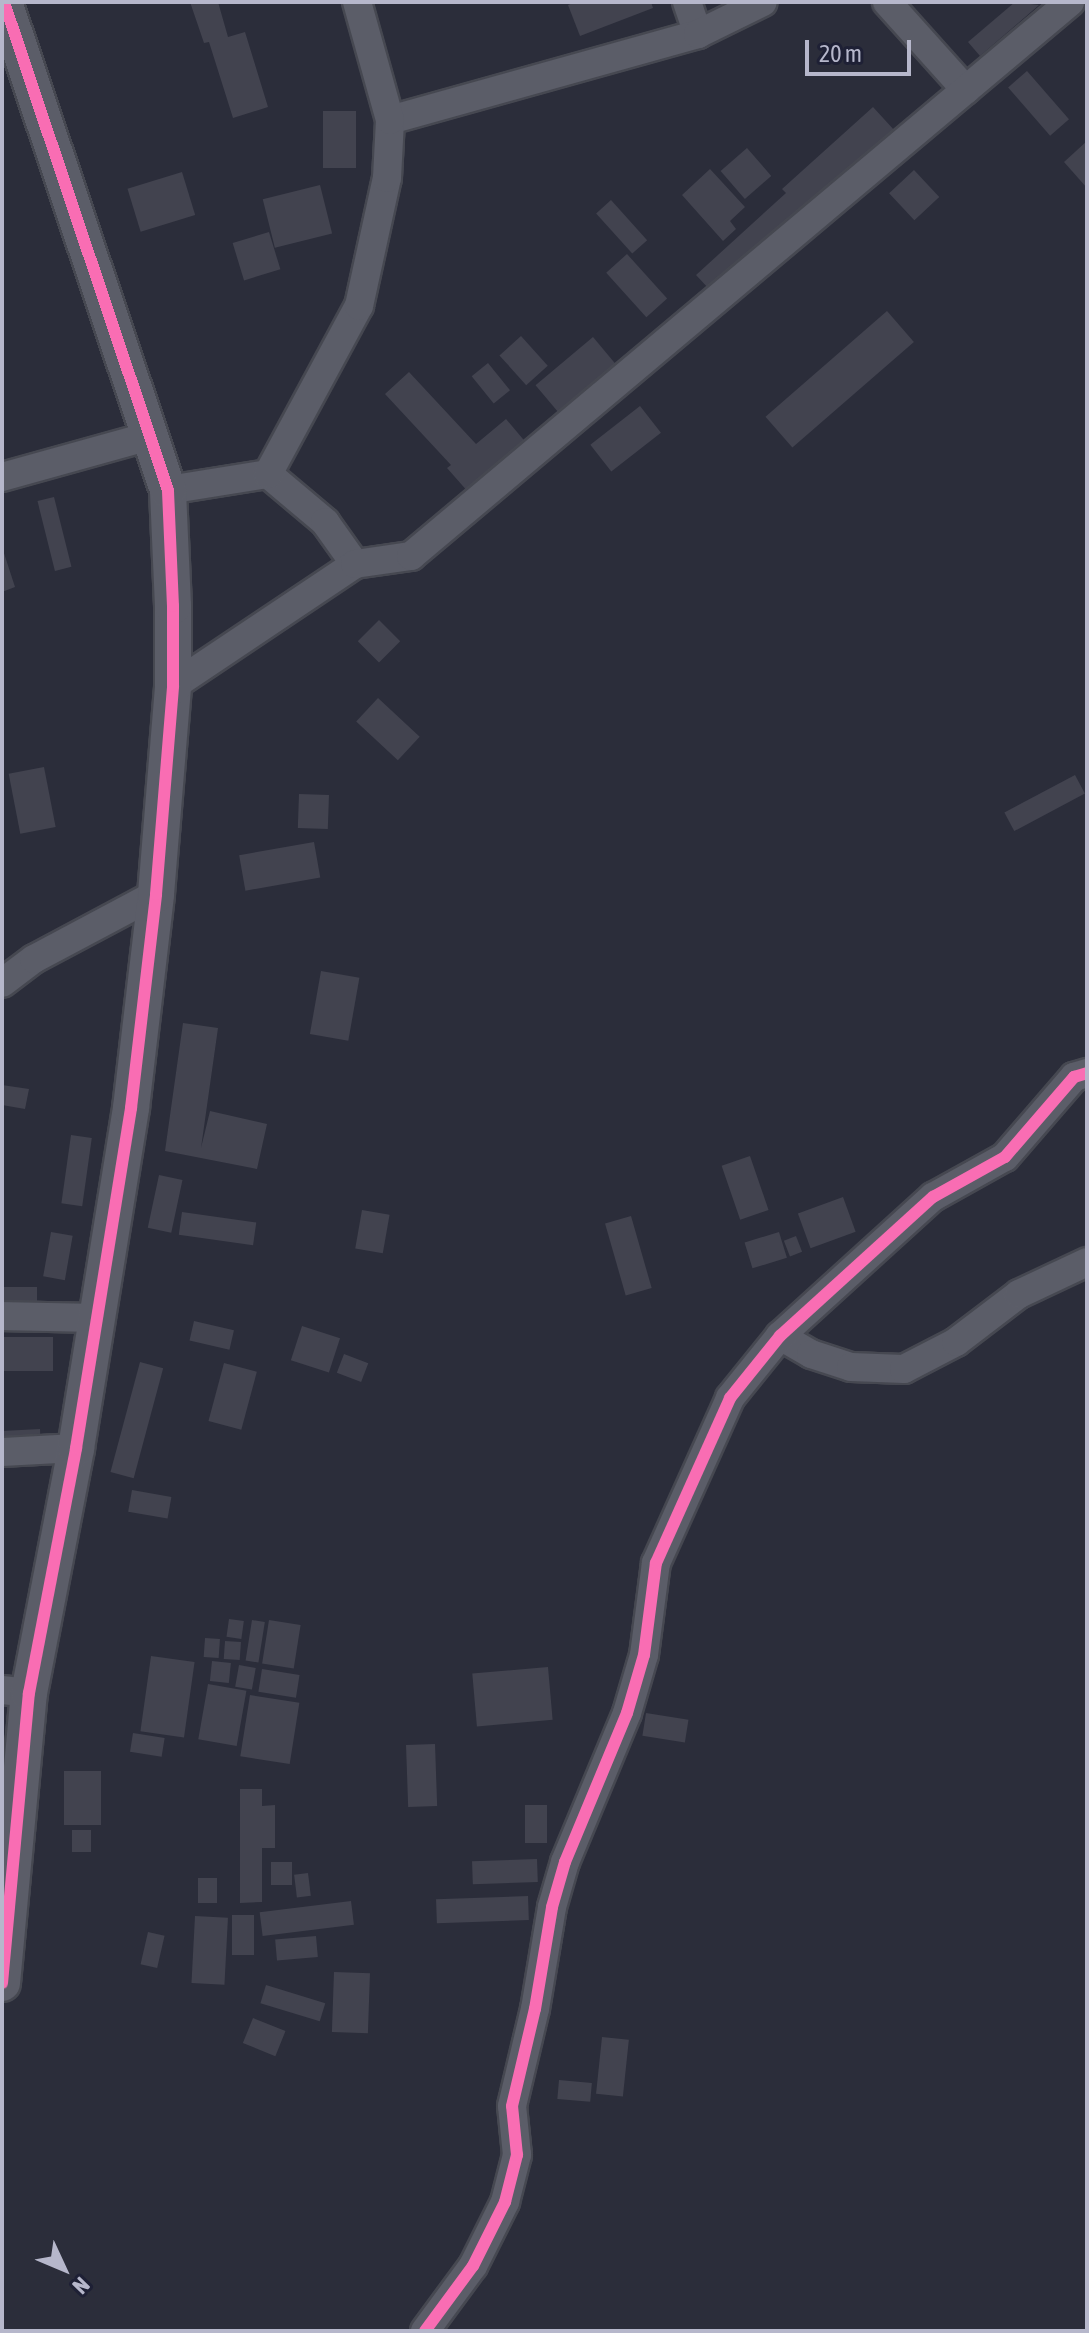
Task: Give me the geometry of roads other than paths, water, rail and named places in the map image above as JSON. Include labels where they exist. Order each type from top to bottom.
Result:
[{"type":"street","points":[[2,1983],[16,1692],[76,1448],[131,1108],[156,894],[173,686],[168,490],[4,2]]},
{"type":"street","points":[[268,474],[359,306],[387,178],[390,120],[357,2]]},
{"type":"street","points":[[687,2],[698,34]]},
{"type":"street","points":[[390,120],[698,34],[763,2]]},
{"type":"street","points":[[887,2],[966,90]]},
{"type":"street","points":[[173,686],[355,564],[411,556],[1070,2]]},
{"type":"street","points":[[2,477],[150,436]]},
{"type":"street","points":[[168,490],[268,474],[325,522],[355,564]]},
{"type":"street","points":[[2,983],[34,959],[156,894]]},
{"type":"street","points":[[425,2331],[473,2266],[505,2202],[517,2155],[512,2106],[535,2009],[552,1907],[565,1862],[627,1713],[644,1655],[656,1563],[730,1398],[780,1336],[933,1197],[1005,1157],[1074,1077],[1087,1073]]},
{"type":"street","points":[[780,1336],[811,1354],[851,1367],[904,1369],[956,1342],[1019,1294],[1087,1262]]},
{"type":"street","points":[[2,1316],[96,1318]]},
{"type":"street","points":[[2,1452],[76,1448]]}]
